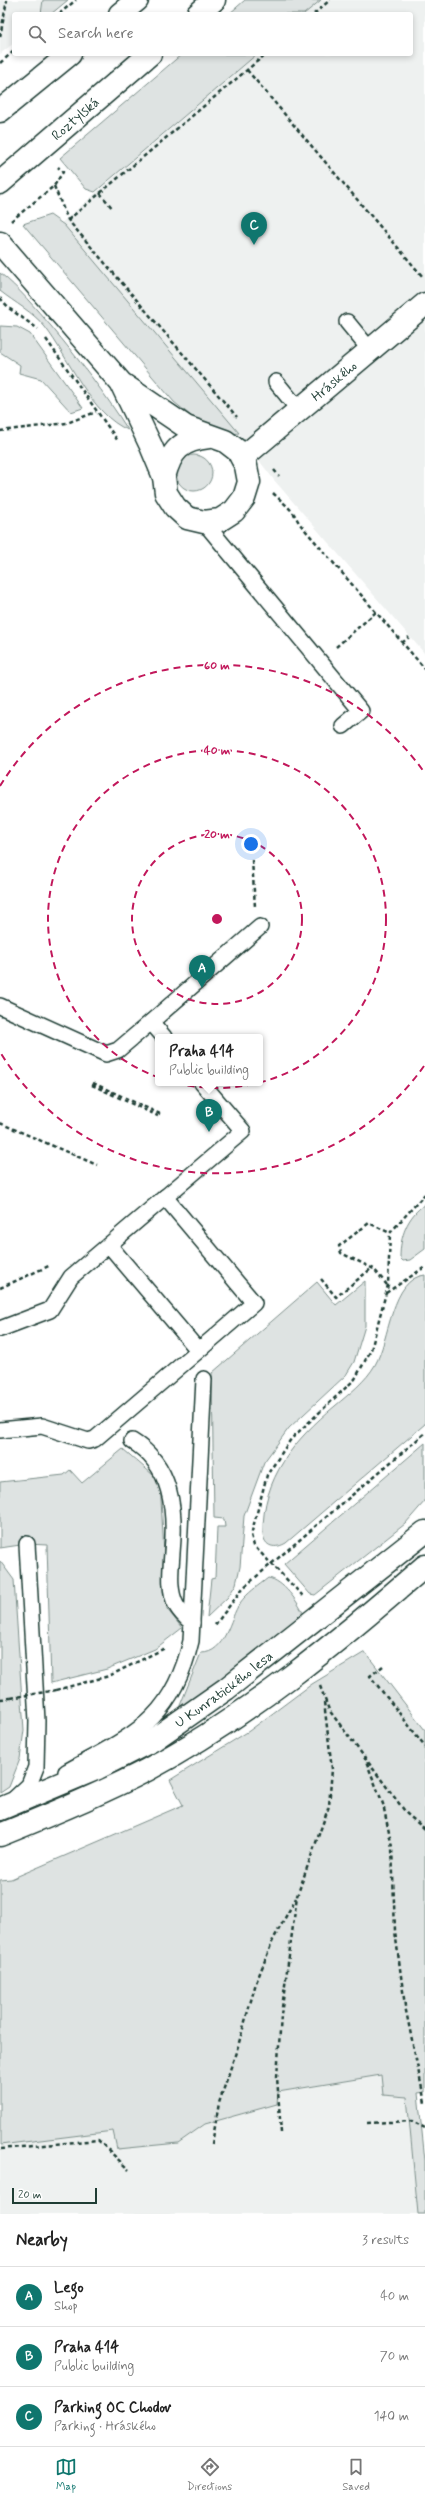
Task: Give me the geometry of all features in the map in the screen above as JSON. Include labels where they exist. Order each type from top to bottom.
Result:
[{"type":"street","points":[[122,12],[137,0]]},
{"type":"street","points":[[200,12],[214,0]]},
{"type":"street","points":[[0,111],[68,56]]},
{"type":"street","name":"Roztylská","points":[[0,183],[148,56]]},
{"type":"street","points":[[3,234],[121,383],[164,477],[166,493],[175,507],[188,518],[204,522],[220,520],[234,511],[244,498],[249,482],[246,466],[250,452],[238,451],[225,441],[209,437],[186,427],[121,383]]},
{"type":"street","name":"Hráského","points":[[250,452],[425,304]]},
{"type":"street","points":[[164,477],[168,461],[178,448],[192,439],[209,437]]},
{"type":"street","name":"U Kunratického lesa","points":[[2,1808],[98,1768],[154,1740],[226,1689],[425,1532]]},
{"type":"street","name":"U Kunratického lesa","points":[[0,1835],[77,1804],[147,1770],[195,1741],[239,1713],[341,1639],[425,1566]]},
{"type":"lane","points":[[347,322],[370,350]]},
{"type":"lane","points":[[276,382],[299,410]]},
{"type":"lane","points":[[204,522],[361,711],[343,726]]},
{"type":"lane","points":[[0,1006],[106,1054],[118,1050],[260,927]]},
{"type":"lane","points":[[151,1022],[161,1034]]},
{"type":"lane","points":[[0,1329],[50,1310],[71,1277],[243,1131],[205,1086]]},
{"type":"lane","points":[[0,1430],[42,1426],[88,1441],[95,1439],[254,1303],[165,1197]]},
{"type":"lane","points":[[109,1244],[198,1350]]},
{"type":"lane","points":[[2,1808],[143,1727],[156,1715],[169,1697],[186,1662],[192,1623],[204,1379]]},
{"type":"lane","points":[[132,1441],[145,1448],[154,1459],[168,1488],[174,1526],[171,1573],[172,1591],[176,1604],[192,1623]]},
{"type":"lane","points":[[2,1808],[30,1785],[36,1767],[36,1721],[27,1544]]},
{"type":"path","points":[[0,38],[7,0]]},
{"type":"path","points":[[61,12],[76,0]]},
{"type":"path","points":[[316,12],[330,0]]},
{"type":"path","points":[[0,63],[12,53]]},
{"type":"path","points":[[68,220],[264,56]]},
{"type":"path","points":[[247,70],[423,278]]},
{"type":"path","points":[[3,234],[54,186],[63,172]]},
{"type":"path","points":[[54,186],[68,220],[246,427],[250,452]]},
{"type":"path","points":[[100,193],[113,209]]},
{"type":"path","points":[[0,431],[67,423],[96,412]]},
{"type":"path","points":[[272,490],[282,502],[293,510],[299,523],[425,669]]},
{"type":"path","points":[[402,643],[409,637]]},
{"type":"path","points":[[93,1084],[159,1115]]},
{"type":"path","points":[[0,1123],[97,1165]]},
{"type":"path","points":[[271,1564],[254,1546],[250,1535],[268,1475],[291,1439],[355,1379],[371,1350],[388,1285],[390,1233],[425,1194]]},
{"type":"path","points":[[388,1285],[372,1268],[341,1253],[339,1246],[369,1223],[390,1233]]},
{"type":"path","points":[[385,1294],[425,1266]]},
{"type":"path","points":[[321,1279],[336,1297],[372,1268]]},
{"type":"path","points":[[212,1629],[243,1588],[425,1433]]},
{"type":"path","points":[[0,1699],[56,1690],[109,1676],[169,1646]]},
{"type":"path","points":[[383,1666],[370,1676],[425,1746]]},
{"type":"path","points":[[212,2144],[219,2103],[238,2046],[256,1983],[273,1940],[297,1896],[329,1806],[332,1769],[324,1702],[320,1682]]},
{"type":"path","points":[[324,1702],[407,1814],[425,1829]]},
{"type":"path","points":[[364,1756],[383,1804],[392,1846],[394,1931],[405,2006],[425,2103]]},
{"type":"path","points":[[281,2133],[278,2069],[281,2015],[297,1896]]},
{"type":"path","points":[[366,2123],[412,2121],[425,2128]]},
{"type":"path","points":[[0,2149],[98,2140],[129,2170]]},
{"type":"shaded area","points":[[0,0],[43,0],[41,12],[12,12],[12,45],[0,54]]},
{"type":"shaded area","points":[[43,0],[68,0],[53,12],[41,12]]},
{"type":"shaded area","points":[[245,0],[321,0],[306,12],[231,12]]},
{"type":"shaded area","points":[[321,0],[425,0],[425,654],[274,480],[238,433],[59,225],[255,56],[413,56],[413,12],[306,12]]},
{"type":"shaded area","points":[[180,56],[255,56],[95,192],[86,189],[60,158]]},
{"type":"shaded area","points":[[50,215],[64,225],[239,433],[231,434],[196,420],[174,402],[23,224]]},
{"type":"shaded area","points":[[0,273],[27,298],[82,364],[128,430],[115,423],[92,399],[45,327],[29,312],[0,291]]},
{"type":"shaded area","points":[[0,326],[17,327],[30,334],[83,408],[71,412],[41,379],[19,373],[20,365],[0,352]]},
{"type":"shaded area","points":[[194,455],[204,458],[209,463],[212,473],[209,483],[204,488],[194,491],[184,488],[179,483],[176,473],[179,463],[184,458]]},
{"type":"shaded area","points":[[425,1204],[425,1249],[410,1260],[403,1261],[400,1258],[400,1250],[403,1235],[409,1221]]},
{"type":"shaded area","points":[[425,1275],[425,1424],[286,1543],[278,1546],[271,1546],[264,1538],[264,1513],[268,1495],[275,1477],[284,1461],[294,1446],[307,1432],[357,1387],[371,1371],[380,1354],[398,1298],[405,1287],[414,1279]]},
{"type":"shaded area","points":[[365,1281],[365,1326],[354,1362],[346,1375],[289,1428],[264,1462],[244,1516],[240,1567],[236,1584],[228,1597],[207,1617],[211,1579],[215,1578],[217,1527],[225,1527],[224,1519],[214,1518],[212,1373],[317,1282],[336,1305]]},
{"type":"shaded area","points":[[425,1443],[425,1501],[405,1524],[315,1595],[310,1594],[284,1564]]},
{"type":"shaded area","points":[[123,1449],[160,1481],[167,1609],[182,1628],[155,1649],[107,1669],[51,1683],[47,1545],[27,1544],[0,1548],[0,1482],[64,1475],[70,1470],[82,1483]]},
{"type":"shaded area","points":[[0,1561],[14,1580],[24,1730],[20,1759],[9,1787],[0,1793]]},
{"type":"shaded area","points":[[268,1578],[279,1583],[289,1592],[304,1615],[177,1713],[201,1653],[209,1652],[216,1647],[226,1634],[236,1610],[243,1599]]},
{"type":"shaded area","points":[[365,1652],[425,1730],[425,2092],[418,2093],[425,2161],[425,2214],[418,2214],[407,2097],[383,2095],[381,2075],[278,2092],[277,2104],[205,2124],[178,2143],[117,2149],[113,2131],[0,2145],[0,1880],[11,1879],[183,1805],[170,1780],[249,1731],[312,1684]]},
{"type":"shaded area","points":[[381,2075],[407,2097],[418,2214],[0,2214],[0,2145],[113,2131],[178,2143],[205,2124],[277,2104],[278,2092]]},
{"type":"place","name":"Parking OC Chodov","points":[[254,245]]},
{"type":"place","name":"Lego","points":[[202,988]]},
{"type":"place","name":"Praha 414","points":[[209,1132]]}]
